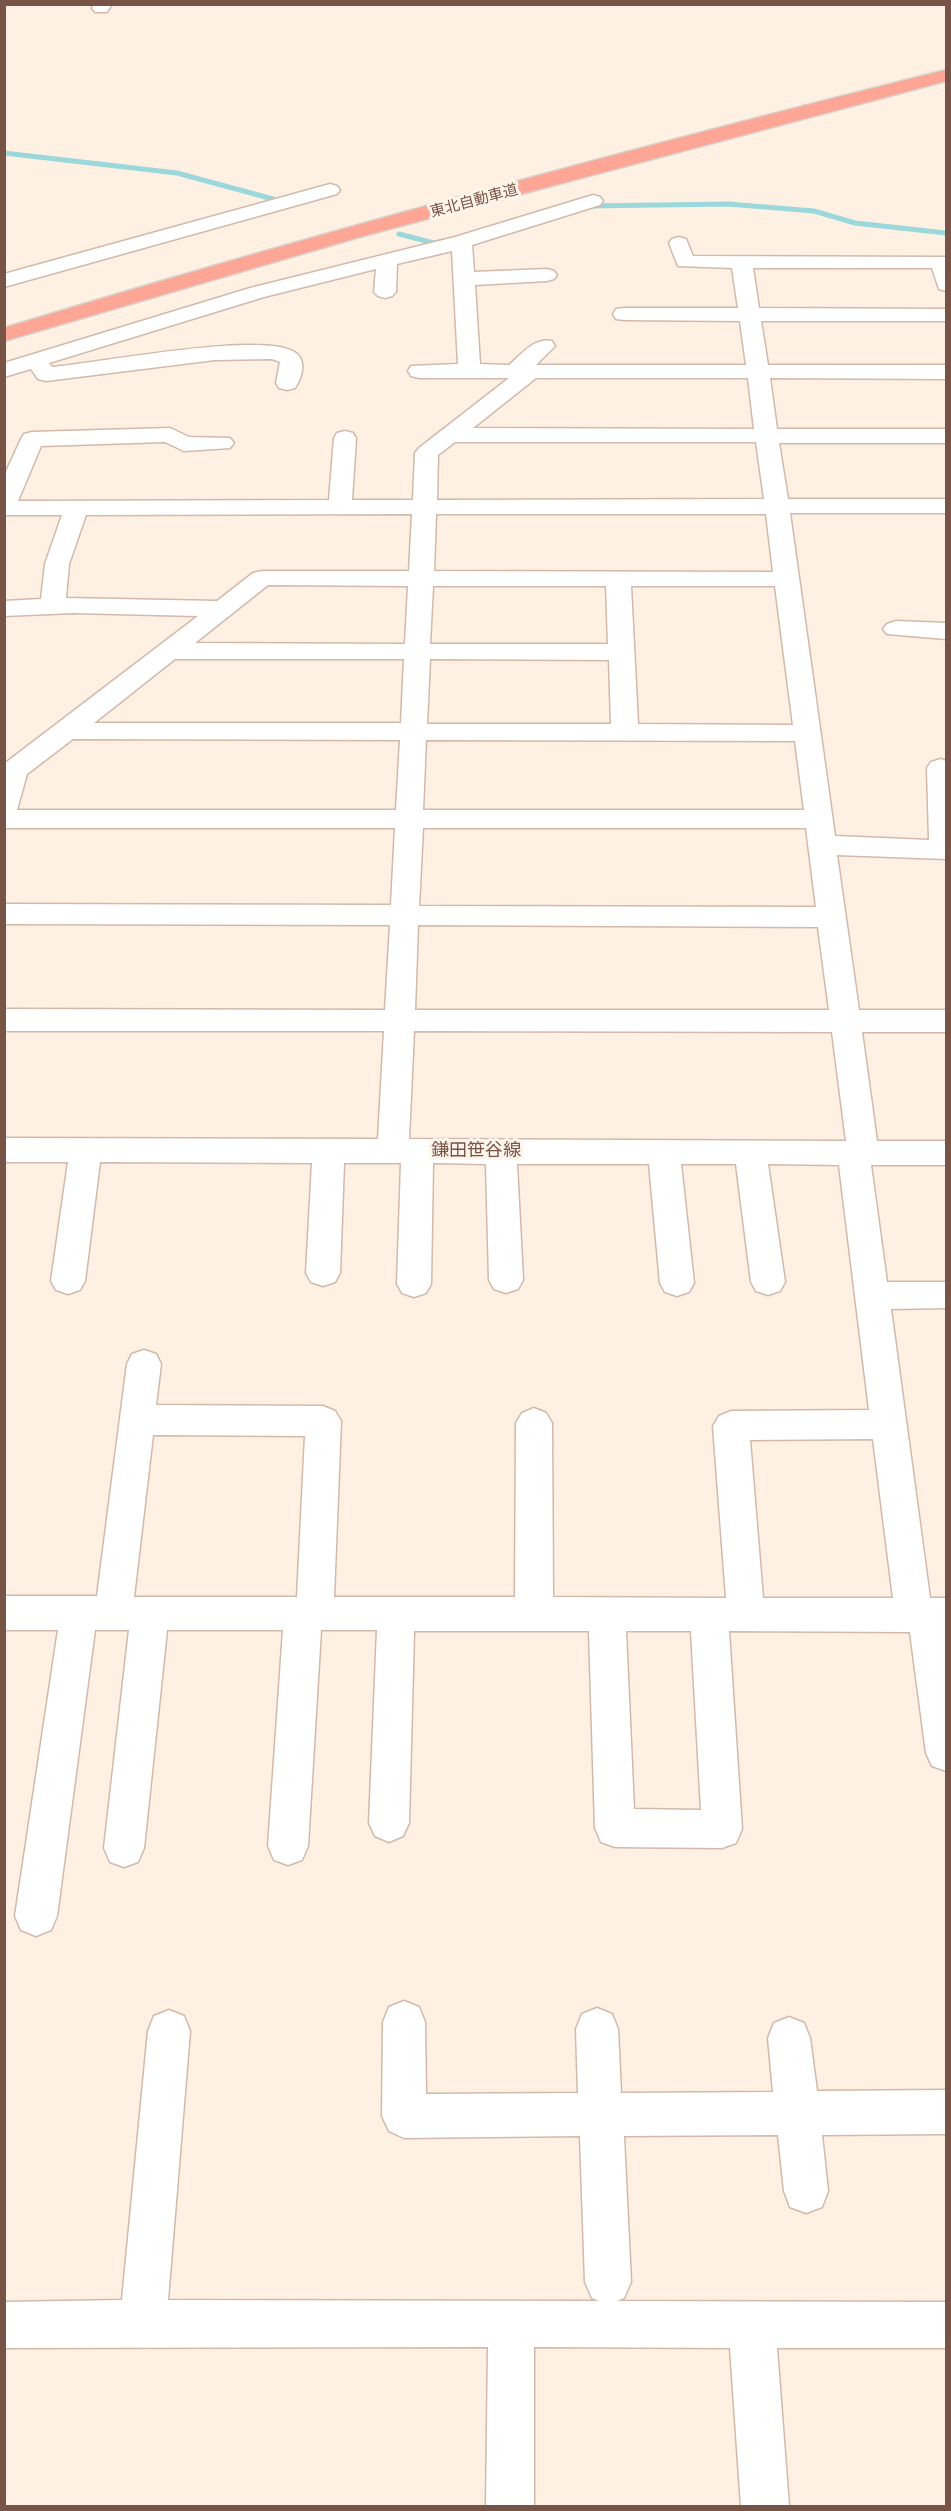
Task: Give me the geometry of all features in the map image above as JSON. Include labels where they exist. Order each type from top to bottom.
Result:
[{"type":"highway","points":[[925,62],[946,56]]},
{"type":"highway","name":"東北自動車道","points":[[4,335],[350,235],[946,76]]},
{"type":"highway","name":"東北自動車道","points":[[93,288],[602,146]]},
{"type":"street","points":[[4,281],[330,190]]},
{"type":"street","points":[[4,370],[257,292],[462,242],[583,204]]},
{"type":"street","points":[[462,242],[469,371]]},
{"type":"street","points":[[679,243],[685,262],[941,262],[946,285]]},
{"type":"street","points":[[385,292],[387,259]]},
{"type":"street","points":[[742,262],[787,579],[845,1020],[872,1296],[889,1424],[929,1615],[945,1728]]},
{"type":"street","points":[[464,279],[547,275]]},
{"type":"street","points":[[624,314],[946,315]]},
{"type":"street","points":[[414,1284],[399,1019],[427,453],[522,372],[544,346]]},
{"type":"street","points":[[37,360],[46,374],[265,351],[280,353],[290,358],[292,364],[287,383]]},
{"type":"street","points":[[419,371],[946,372]]},
{"type":"street","points":[[222,442],[184,444],[170,435],[32,439],[4,507],[946,506]]},
{"type":"street","points":[[448,435],[946,436]]},
{"type":"street","points":[[340,508],[345,438]]},
{"type":"street","points":[[53,606],[57,564],[76,508]]},
{"type":"street","points":[[4,809],[14,770],[262,578],[787,579]]},
{"type":"street","points":[[618,578],[625,733]]},
{"type":"street","points":[[4,609],[53,606],[222,609]]},
{"type":"street","points":[[896,629],[946,631]]},
{"type":"street","points":[[169,651],[621,652]]},
{"type":"street","points":[[67,731],[807,733]]},
{"type":"street","points":[[4,819],[408,820],[820,832],[945,850],[941,768]]},
{"type":"street","points":[[4,914],[831,917]]},
{"type":"street","points":[[4,1020],[946,1021]]},
{"type":"street","name":"鎌田笹谷線","points":[[4,1150],[946,1153]]},
{"type":"street","points":[[68,1281],[86,1150]]},
{"type":"street","points":[[323,1273],[329,1151]]},
{"type":"street","points":[[501,1151],[506,1280]]},
{"type":"street","points":[[664,1152],[677,1282]]},
{"type":"street","points":[[750,1152],[768,1282]]},
{"type":"street","points":[[872,1296],[946,1295]]},
{"type":"street","points":[[36,1916],[137,1420],[144,1364]]},
{"type":"street","points":[[137,1420],[323,1421],[309,1614],[288,1846]]},
{"type":"street","points":[[534,1423],[534,1614]]},
{"type":"street","points":[[747,1614],[731,1425],[889,1424]]},
{"type":"street","points":[[4,1613],[929,1615]]},
{"type":"street","points":[[124,1848],[150,1614]]},
{"type":"street","points":[[389,1823],[396,1614]]},
{"type":"street","points":[[607,1614],[615,1828],[722,1829],[709,1615]]},
{"type":"street","points":[[404,2022],[404,2116],[946,2112]]},
{"type":"street","points":[[597,2029],[608,2282]]},
{"type":"street","points":[[143,2323],[169,2031]]},
{"type":"street","points":[[789,2038],[806,2191]]},
{"type":"street","points":[[4,2325],[143,2323],[946,2325]]},
{"type":"street","points":[[510,2506],[511,2324]]},
{"type":"street","points":[[752,2325],[765,2506]]},
{"type":"waterway","points":[[4,153],[177,173],[273,199]]},
{"type":"waterway","points":[[587,206],[728,204],[814,211],[855,223],[946,233]]},
{"type":"waterway","points":[[399,234],[434,243],[443,241]]}]
